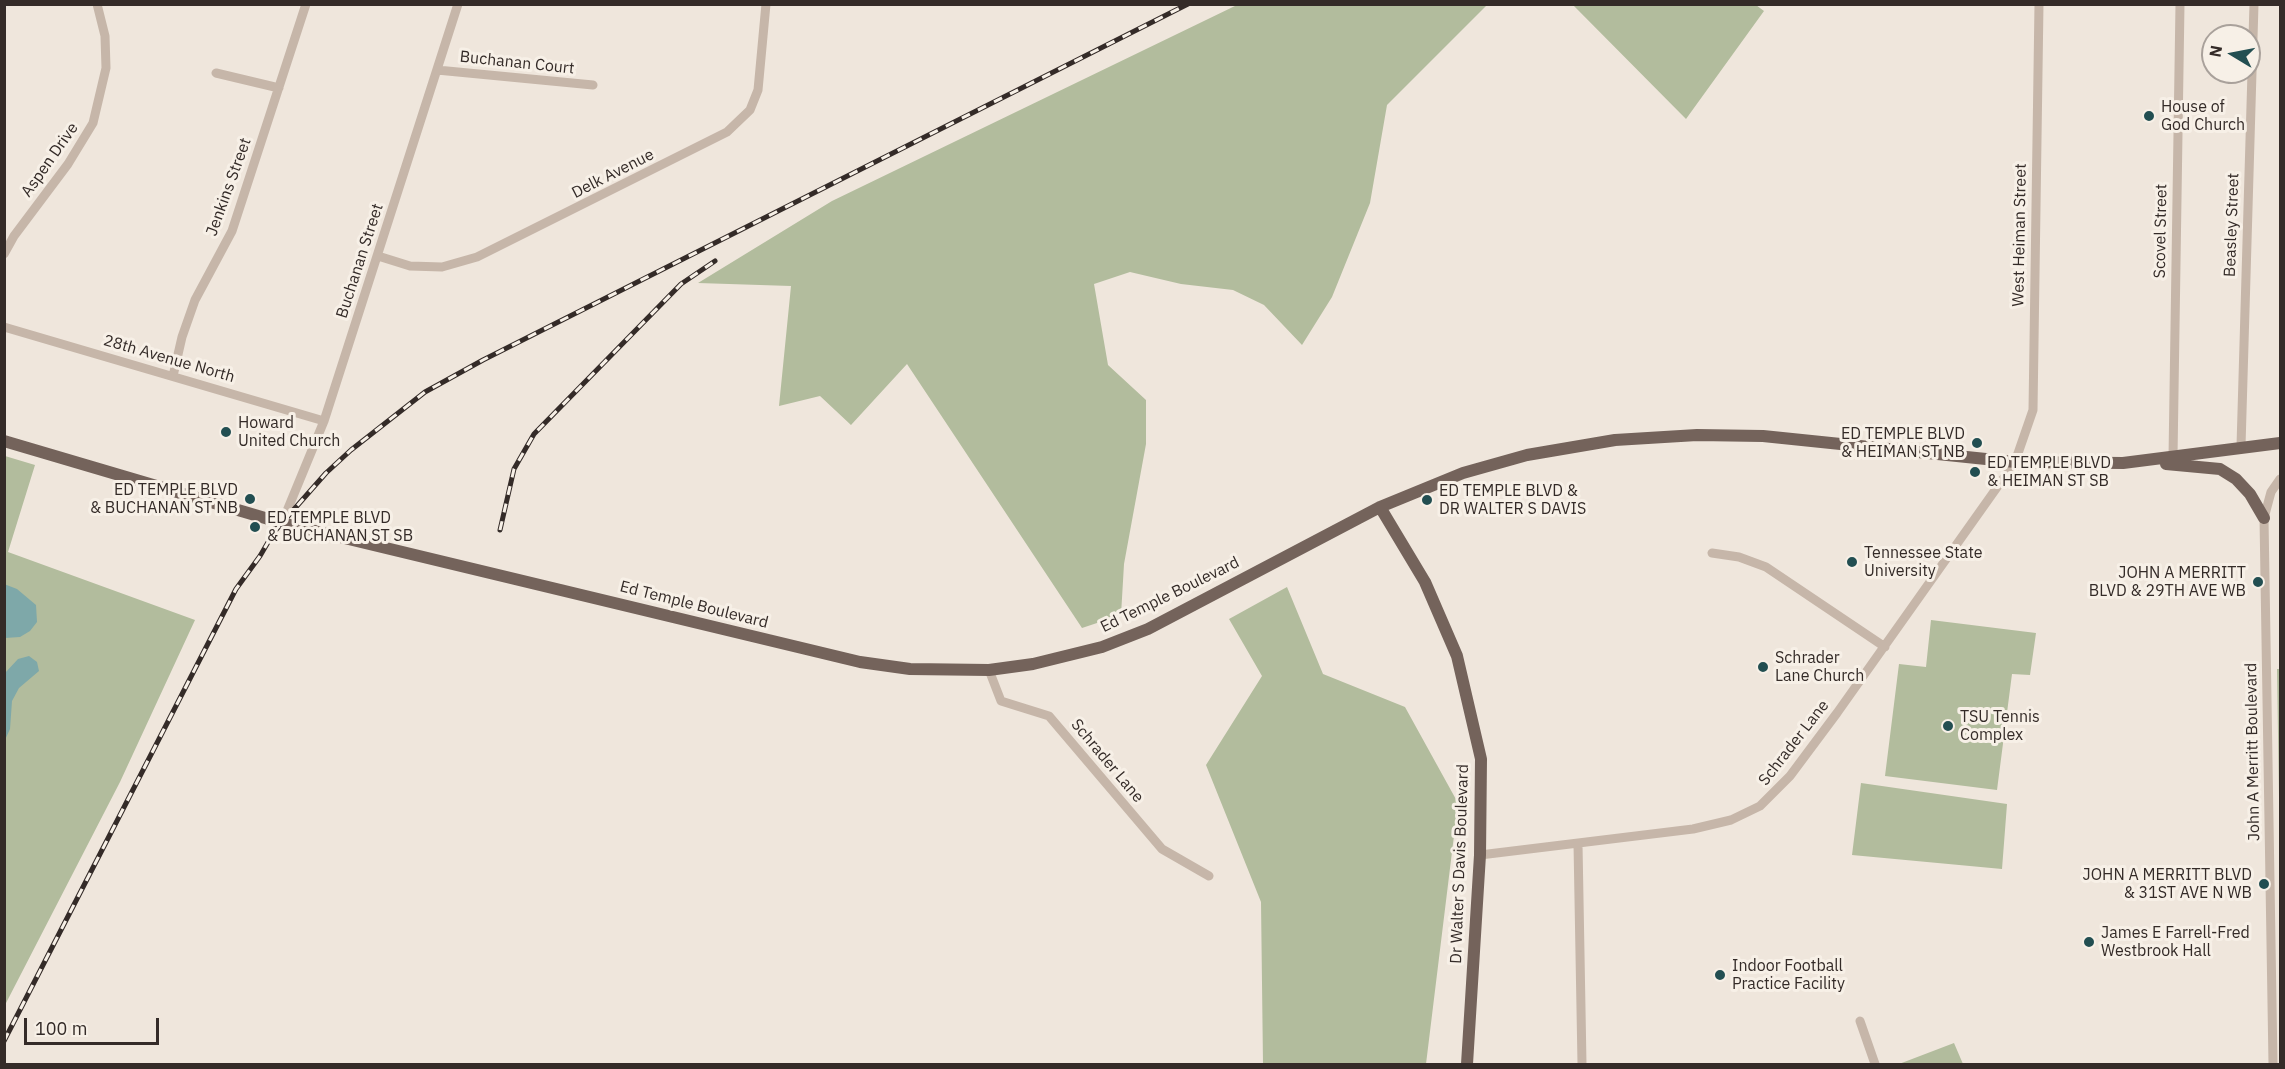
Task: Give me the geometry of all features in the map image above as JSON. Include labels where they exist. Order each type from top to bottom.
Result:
[{"type":"main road","name":"Ed Temple Boulevard","points":[[4,441],[282,523],[860,662],[910,669],[989,670],[1033,664],[1102,647],[1148,629],[1380,507],[1463,472],[1527,455],[1655,436],[1762,436],[2015,462],[2123,463],[2280,443]]},
{"type":"main road","points":[[2123,463],[2178,464],[2220,469],[2236,479],[2250,494],[2264,518]]},
{"type":"main road","name":"Dr Walter S Davis Boulevard","points":[[1380,507],[1425,582],[1457,656],[1481,759],[1480,855],[1467,1065]]},
{"type":"street","name":"Aspen Drive","points":[[4,254],[14,236],[79,149],[93,123],[106,68],[105,36],[97,4]]},
{"type":"street","name":"Jenkins Street","points":[[172,375],[191,309],[232,231],[306,4]]},
{"type":"street","name":"Buchanan Street","points":[[282,523],[324,421],[458,4]]},
{"type":"street","name":"Delk Avenue","points":[[378,256],[410,266],[442,267],[477,257],[727,132],[750,110],[758,90],[766,4]]},
{"type":"street","name":"West Heiman Street","points":[[2015,462],[2033,410],[2040,4]]},
{"type":"street","name":"Scovel Street","points":[[2173,457],[2180,4]]},
{"type":"street","name":"Beasley Street","points":[[2241,447],[2254,4]]},
{"type":"street","name":"Buchanan Court","points":[[437,70],[593,85]]},
{"type":"street","points":[[216,73],[279,88]]},
{"type":"street","name":"28th Avenue North","points":[[4,327],[324,421]]},
{"type":"street","name":"Schrader Lane","points":[[1480,855],[1578,844],[1709,825],[1731,819],[1760,806],[1790,776],[1885,647],[2015,462]]},
{"type":"street","name":"John A Merritt Boulevard","points":[[2273,1065],[2276,1048],[2275,899],[2264,518],[2271,492],[2280,478]]},
{"type":"street","points":[[1712,553],[1745,559],[1766,567],[1885,647]]},
{"type":"street","name":"Schrader Lane","points":[[989,670],[1001,701],[1049,716],[1162,849],[1209,876]]},
{"type":"street","points":[[1578,844],[1582,1065]]},
{"type":"street","points":[[1860,1021],[1875,1065]]},
{"type":"green space","points":[[1237,5],[1487,5],[1387,105],[1370,203],[1332,297],[1302,345],[1264,305],[1233,290],[1181,284],[1130,272],[1094,284],[1108,365],[1146,400],[1146,444],[1124,564],[1121,615],[1082,628],[907,364],[851,425],[820,396],[779,406],[791,286],[698,283],[832,201]]},
{"type":"green space","points":[[1573,5],[1756,5],[1764,11],[1686,119]]},
{"type":"green space","points":[[5,456],[35,465],[8,552],[195,620],[120,782],[5,1005]]},
{"type":"green space","points":[[1287,587],[1323,674],[1405,707],[1458,803],[1426,1064],[1263,1064],[1261,902],[1206,765],[1262,676],[1229,619]]},
{"type":"green space","name":"TSU Tennis Complex","points":[[1931,620],[2036,633],[2030,675],[2012,674],[1997,790],[1885,776],[1899,664],[1926,667]]},
{"type":"green space","points":[[2277,669],[2280,669],[2280,862]]},
{"type":"green space","points":[[1861,783],[2007,804],[2002,869],[1852,855]]},
{"type":"green space","points":[[1954,1043],[1963,1064],[1899,1064]]},
{"type":"water","points":[[4,584],[17,589],[36,605],[37,622],[30,631],[20,637],[5,638]]},
{"type":"water","points":[[29,656],[37,662],[39,671],[19,688],[12,701],[10,729],[5,740],[5,673],[18,659]]},
{"type":"railway","points":[[4,1041],[236,589],[274,532],[326,473],[351,450],[425,392],[483,360],[1188,4]]},
{"type":"railway","points":[[500,530],[514,469],[534,434],[681,284],[715,261]]},
{"type":"place","name":"House of God Church","points":[[2149,116]]},
{"type":"place","name":"Howard United Church","points":[[226,432]]},
{"type":"place","name":"ED TEMPLE BLVD & HEIMAN ST NB","points":[[1977,443]]},
{"type":"place","name":"ED TEMPLE BLVD & HEIMAN ST SB","points":[[1975,472]]},
{"type":"place","name":"ED TEMPLE BLVD & BUCHANAN ST NB","points":[[250,499]]},
{"type":"place","name":"ED TEMPLE BLVD & DR WALTER S DAVIS","points":[[1427,500]]},
{"type":"place","name":"ED TEMPLE BLVD & BUCHANAN ST SB","points":[[255,527]]},
{"type":"place","name":"Tennessee State University","points":[[1852,562]]},
{"type":"place","name":"JOHN A MERRITT BLVD & 29TH AVE WB","points":[[2258,582]]},
{"type":"place","name":"Schrader Lane Church","points":[[1763,667]]},
{"type":"place","name":"TSU Tennis Complex","points":[[1948,726]]},
{"type":"place","name":"JOHN A MERRITT BLVD & 31ST AVE N WB","points":[[2264,884]]},
{"type":"place","name":"James E Farrell-Fred Westbrook Hall","points":[[2089,942]]},
{"type":"place","name":"Indoor Football Practice Facility","points":[[1720,975]]}]
